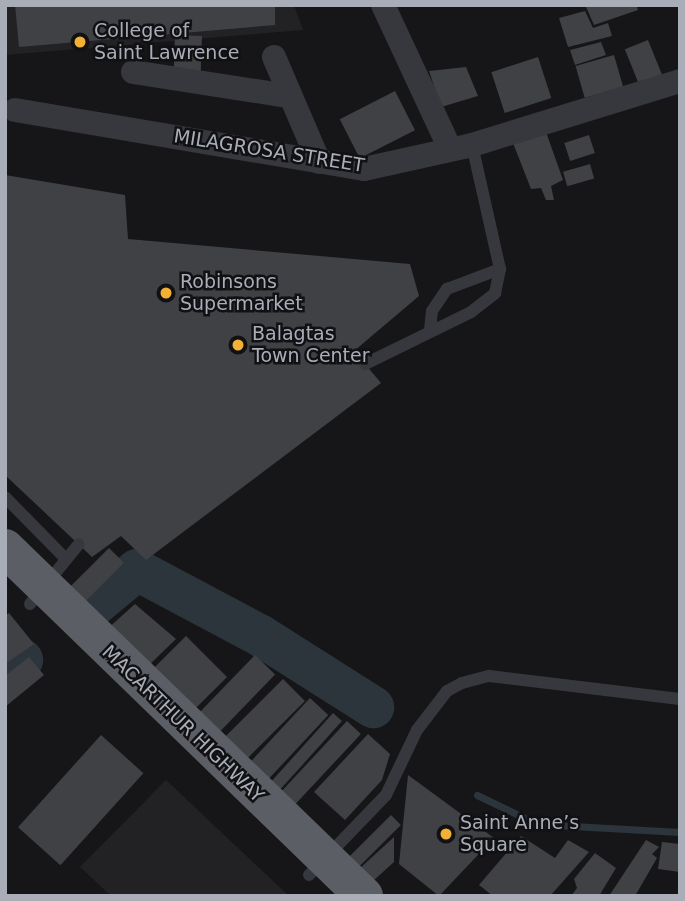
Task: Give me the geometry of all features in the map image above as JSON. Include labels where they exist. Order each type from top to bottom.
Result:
[{"type":"highway","name":"MACARTHUR HIGHWAY","points":[[5,548],[36,582],[74,633],[321,876],[364,896]]},
{"type":"street","points":[[383,5],[461,147]]},
{"type":"street","points":[[274,57],[288,96],[319,162]]},
{"type":"street","points":[[133,72],[288,96]]},
{"type":"street","name":"MILAGROSA STREET","points":[[15,110],[364,169],[461,147],[680,80]]},
{"type":"lane","points":[[365,364],[485,303],[495,293],[500,269],[461,147]]},
{"type":"lane","points":[[430,330],[432,310],[447,289],[500,269]]},
{"type":"lane","points":[[5,496],[36,582],[79,544]]},
{"type":"lane","points":[[321,876],[386,795],[417,730],[447,691],[489,676],[632,697],[680,699]]},
{"type":"shaded area","name":"College of Saint Lawrence","points":[[5,5],[294,5],[303,30],[5,55]]},
{"type":"shaded area","points":[[166,780],[289,896],[111,896],[80,867]]},
{"type":"building","name":"College of Saint Lawrence","points":[[15,5],[275,5],[275,25],[19,47]]},
{"type":"building","points":[[636,5],[638,10],[594,25],[586,7]]},
{"type":"building","points":[[585,11],[593,28],[608,23],[612,36],[568,47],[559,18]]},
{"type":"building","points":[[175,35],[202,36],[201,73],[174,72]]},
{"type":"building","points":[[648,40],[662,75],[639,85],[625,49]]},
{"type":"building","points":[[601,42],[606,55],[575,65],[570,50]]},
{"type":"building","points":[[614,55],[623,87],[585,98],[576,66]]},
{"type":"building","points":[[538,57],[551,98],[505,113],[491,72]]},
{"type":"building","points":[[466,67],[478,96],[441,107],[429,71]]},
{"type":"building","points":[[395,91],[415,130],[360,158],[340,119]]},
{"type":"building","points":[[546,132],[563,180],[551,186],[554,200],[546,200],[541,188],[531,189],[513,143]]},
{"type":"building","points":[[589,135],[595,153],[570,161],[564,143]]},
{"type":"building","points":[[590,164],[594,178],[567,186],[563,172]]},
{"type":"building","name":"Balagtas Town Center","points":[[5,175],[125,195],[128,239],[410,264],[419,296],[354,351],[381,383],[146,560],[121,536],[92,557],[5,475]]},
{"type":"building","points":[[109,548],[124,563],[79,607],[64,593]]},
{"type":"building","points":[[135,604],[176,639],[145,669],[105,631]]},
{"type":"building","points":[[9,613],[34,644],[5,664],[5,616]]},
{"type":"building","points":[[186,636],[227,677],[192,712],[151,671]]},
{"type":"building","points":[[255,655],[275,674],[215,737],[195,718]]},
{"type":"building","points":[[29,657],[44,675],[5,707],[5,676]]},
{"type":"building","points":[[283,679],[305,701],[241,765],[219,743]]},
{"type":"building","points":[[310,698],[328,715],[266,782],[247,765]]},
{"type":"building","points":[[333,713],[342,721],[278,792],[269,784]]},
{"type":"building","points":[[347,721],[361,734],[293,807],[279,794]]},
{"type":"building","points":[[368,734],[390,754],[382,780],[345,820],[314,792]]},
{"type":"building","points":[[101,735],[143,773],[60,865],[18,827]]},
{"type":"building","name":"Saint Anne’s Square","points":[[408,775],[494,838],[439,896],[399,864]]},
{"type":"building","points":[[391,815],[401,825],[357,869],[347,859]]},
{"type":"building","points":[[521,836],[555,858],[568,840],[589,852],[550,896],[493,896],[479,885]]},
{"type":"building","points":[[394,837],[394,862],[373,881],[358,870]]},
{"type":"building","points":[[646,840],[659,847],[652,854],[657,858],[635,896],[609,896]]},
{"type":"building","points":[[662,842],[680,844],[680,872],[658,869]]},
{"type":"building","points":[[595,853],[616,868],[599,896],[571,896],[577,888],[574,879]]},
{"type":"waterway","points":[[90,609],[137,570],[261,636],[373,707]]},
{"type":"waterway","points":[[5,672],[22,660]]},
{"type":"waterway","points":[[477,795],[537,824],[680,832]]},
{"type":"place","name":"College of Saint Lawrence","points":[[80,42]]},
{"type":"place","name":"Robinsons Supermarket","points":[[166,293]]},
{"type":"place","name":"Balagtas Town Center","points":[[238,345]]},
{"type":"place","name":"Saint Anne’s Square","points":[[446,834]]}]
